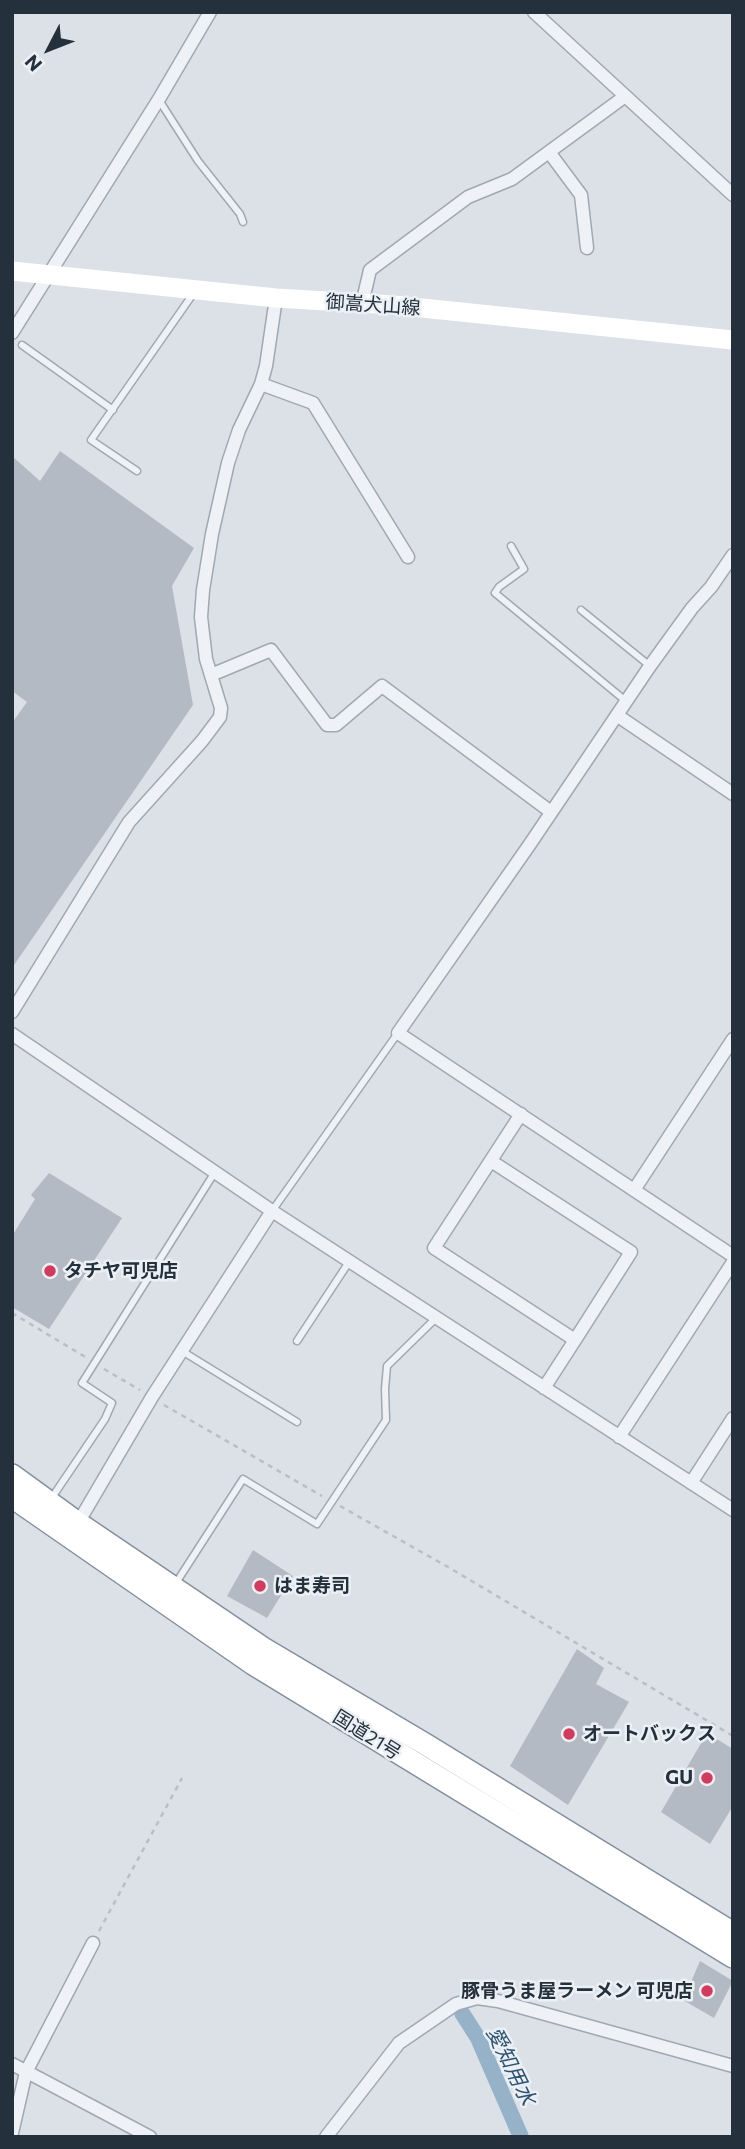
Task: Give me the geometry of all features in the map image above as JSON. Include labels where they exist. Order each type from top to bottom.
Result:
[{"type":"highway","name":"国道21号","points":[[12,1475],[263,1648],[733,1933]]},
{"type":"highway","name":"国道21号","points":[[12,1497],[253,1664],[733,1957]]},
{"type":"main road","name":"御嵩犬山線","points":[[12,271],[733,340]]},
{"type":"street","points":[[12,333],[159,99],[210,12]]},
{"type":"street","points":[[534,12],[733,195]]},
{"type":"street","points":[[362,304],[370,270],[468,197],[512,179],[624,97]]},
{"type":"street","points":[[549,152],[581,195],[587,248]]},
{"type":"street","points":[[12,1012],[128,821],[202,741],[220,717],[221,708],[206,659],[201,617],[203,590],[228,463],[266,366],[276,298]]},
{"type":"street","points":[[261,384],[313,403],[408,557]]},
{"type":"street","points":[[733,555],[650,666],[398,1033],[733,1256]]},
{"type":"street","points":[[211,675],[271,650],[327,725],[336,725],[382,686],[551,813]]},
{"type":"street","points":[[618,716],[733,794]]},
{"type":"street","points":[[12,1034],[272,1211],[733,1510]]},
{"type":"street","points":[[634,1190],[733,1039]]},
{"type":"street","points":[[521,1114],[434,1248],[575,1340]]},
{"type":"street","points":[[491,1161],[631,1252],[544,1388]]},
{"type":"street","points":[[78,1523],[152,1397],[272,1211]]},
{"type":"street","points":[[619,1437],[733,1262]]},
{"type":"street","points":[[691,1483],[733,1418]]},
{"type":"street","points":[[12,2133],[26,2072],[93,1943]]},
{"type":"street","points":[[326,2137],[399,2043],[456,2004],[477,1998],[498,2001],[733,2066]]},
{"type":"street","points":[[12,2064],[150,2137]]},
{"type":"lane","points":[[159,99],[198,161],[240,214],[243,222]]},
{"type":"lane","points":[[137,471],[91,440],[196,289]]},
{"type":"lane","points":[[22,345],[113,410]]},
{"type":"lane","points":[[511,546],[524,569],[495,593],[627,702]]},
{"type":"lane","points":[[580,610],[650,666]]},
{"type":"lane","points":[[272,1211],[398,1033]]},
{"type":"lane","points":[[49,1503],[105,1419],[112,1403],[82,1383],[215,1172]]},
{"type":"lane","points":[[297,1341],[350,1260]]},
{"type":"lane","points":[[173,1588],[243,1479],[317,1524],[386,1420],[384,1389],[387,1366],[436,1318]]},
{"type":"lane","points":[[182,1351],[297,1422]]},
{"type":"path","points":[[12,1313],[733,1736]]},
{"type":"path","points":[[93,1943],[183,1778]]},
{"type":"building","points":[[60,451],[194,548],[172,586],[193,705],[12,968],[12,723],[27,702],[12,691],[12,456],[40,481]]},
{"type":"building","name":"タチヤ可児店","points":[[49,1173],[122,1218],[49,1329],[12,1307],[12,1236],[35,1199],[31,1195]]},
{"type":"building","name":"はま寿司","points":[[253,1550],[293,1576],[267,1618],[227,1596]]},
{"type":"building","name":"オートバックス","points":[[577,1649],[604,1668],[596,1684],[629,1702],[568,1805],[510,1766]]},
{"type":"building","name":"GU","points":[[707,1733],[733,1749],[733,1806],[710,1844],[661,1812]]},
{"type":"building","name":"豚骨うま屋ラーメン 可児店","points":[[700,1961],[733,1981],[714,2018],[683,2000]]},
{"type":"waterway","name":"愛知用水","points":[[462,2013],[478,2038],[521,2137]]},
{"type":"place","name":"タチヤ可児店","points":[[50,1271]]},
{"type":"place","name":"はま寿司","points":[[260,1586]]},
{"type":"place","name":"オートバックス","points":[[569,1734]]},
{"type":"place","name":"GU","points":[[707,1778]]},
{"type":"place","name":"豚骨うま屋ラーメン 可児店","points":[[707,1991]]}]
